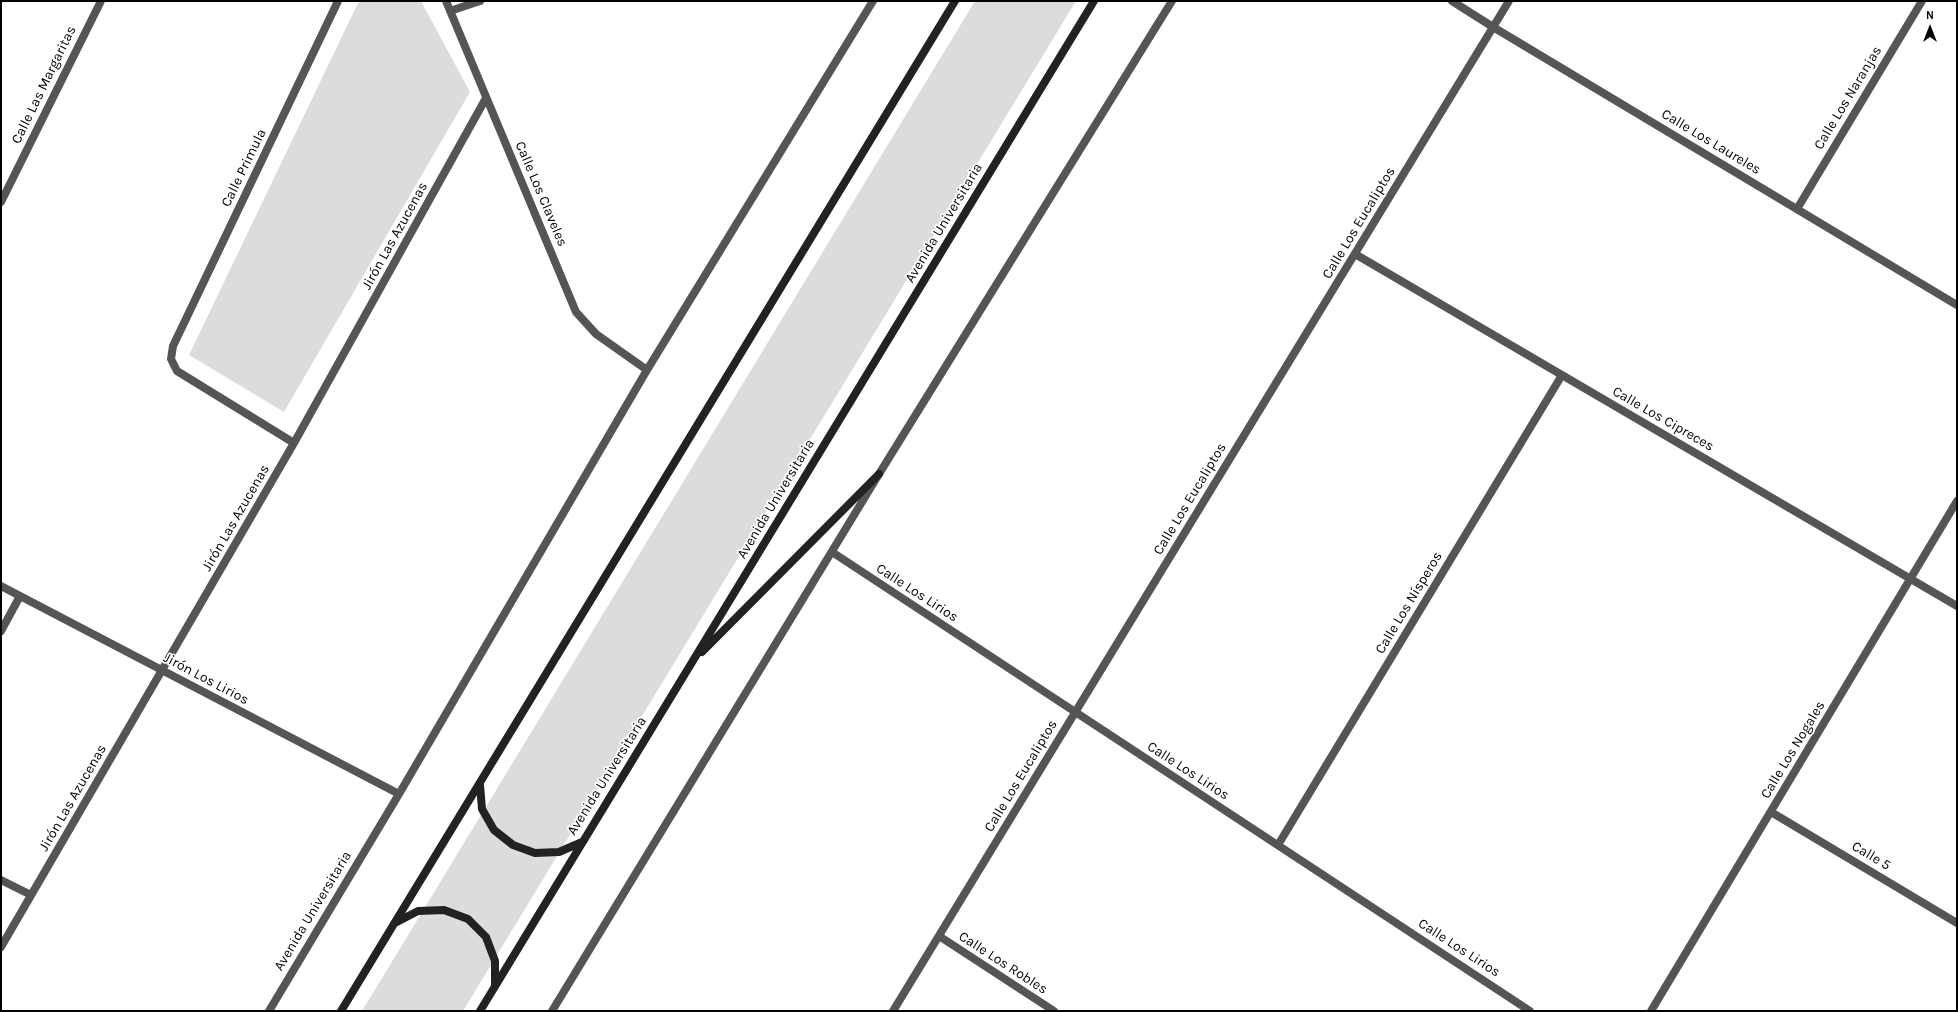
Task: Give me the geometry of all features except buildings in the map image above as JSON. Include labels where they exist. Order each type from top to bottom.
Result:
[{"type":"main road","points":[[342,1011],[955,1]]},
{"type":"main road","name":"Avenida Universitaria","points":[[480,1011],[1094,1]]},
{"type":"main road","points":[[692,663],[879,474]]},
{"type":"main road","points":[[480,785],[482,809],[494,830],[512,846],[536,853],[554,853],[560,852],[582,842]]},
{"type":"main road","points":[[395,923],[418,911],[444,910],[468,919],[486,937],[495,961],[495,986]]},
{"type":"street","name":"Calle Las Margaritas","points":[[1,202],[100,1]]},
{"type":"street","name":"Calle Primula","points":[[294,443],[177,371],[171,359],[173,346],[338,1]]},
{"type":"street","name":"Calle Los Claveles","points":[[446,1],[576,312],[596,334],[647,370]]},
{"type":"street","points":[[450,11],[480,1]]},
{"type":"street","name":"Avenida Universitaria","points":[[268,1011],[399,794],[647,370],[873,1]]},
{"type":"street","points":[[552,1011],[879,474],[1172,1]]},
{"type":"street","name":"Calle Los Laureles","points":[[1452,1],[1493,28],[1957,304]]},
{"type":"street","name":"Calle Los Eucaliptos","points":[[893,1011],[1509,1]]},
{"type":"street","name":"Calle Los Naranjas","points":[[1797,209],[1922,1]]},
{"type":"street","name":"Jirón Las Azucenas","points":[[1,947],[294,443],[486,98]]},
{"type":"street","name":"Calle Los Cipreces","points":[[1355,254],[1957,606]]},
{"type":"street","name":"Calle Los Nísperos","points":[[1278,846],[1562,375]]},
{"type":"street","name":"Calle Los Nogales","points":[[1651,1011],[1957,501]]},
{"type":"street","name":"Calle Los Lirios","points":[[832,552],[1530,1011]]},
{"type":"street","name":"Jirón Los Lirios","points":[[1,586],[399,794]]},
{"type":"street","points":[[1,631],[20,596]]},
{"type":"street","name":"Calle 5","points":[[1771,812],[1957,923]]},
{"type":"street","points":[[1,880],[31,895]]},
{"type":"street","name":"Calle Los Robles","points":[[939,936],[1054,1011]]},
{"type":"shaded area","points":[[359,1],[421,1],[470,92],[284,412],[189,355]]},
{"type":"shaded area","points":[[975,1],[1076,1],[463,1011],[362,1011]]}]
